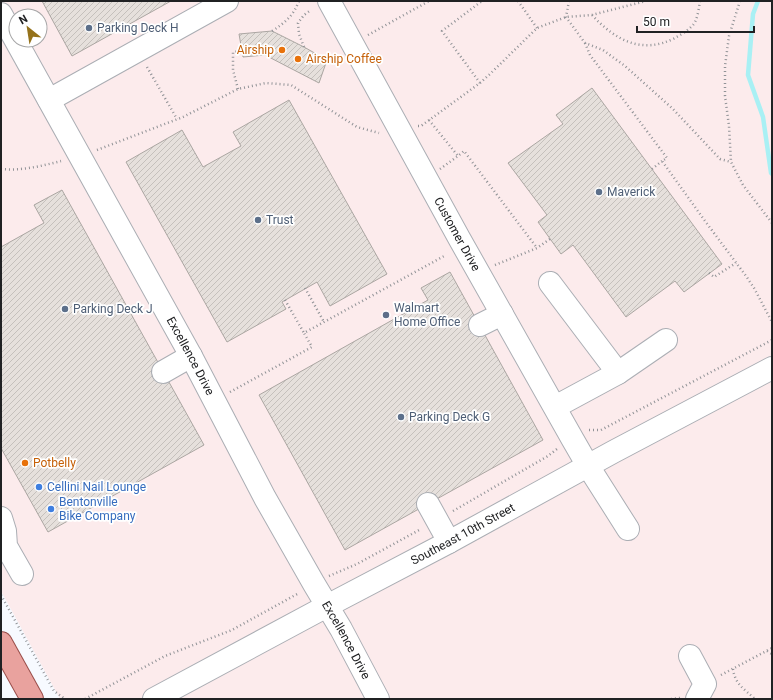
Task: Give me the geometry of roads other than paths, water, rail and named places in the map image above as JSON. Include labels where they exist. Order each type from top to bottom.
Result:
[{"type":"main road","points":[[1,642],[32,699]]},
{"type":"street","points":[[50,102],[227,1]]},
{"type":"street","name":"Customer Drive","points":[[320,5],[352,44],[400,132],[452,246],[502,314],[588,466],[628,529]]},
{"type":"street","name":"Excellence Drive","points":[[1,14],[159,297],[265,498],[341,629],[378,699]]},
{"type":"street","points":[[550,283],[618,373]]},
{"type":"street","points":[[480,325],[502,314]]},
{"type":"street","points":[[555,407],[618,373],[666,340]]},
{"type":"street","points":[[163,372],[191,356]]},
{"type":"street","name":"Southeast 10th Street","points":[[154,699],[772,368]]},
{"type":"street","points":[[428,504],[449,542]]},
{"type":"street","points":[[1,518],[5,531],[4,548],[22,574]]},
{"type":"street","points":[[690,656],[705,684],[696,699]]},
{"type":"waterway","points":[[758,1],[753,14],[748,75],[763,117],[772,174]]},
{"type":"place","name":"Parking Deck H","points":[[89,28]]},
{"type":"place","name":"Airship","points":[[282,50]]},
{"type":"place","name":"Airship Coffee","points":[[298,59]]},
{"type":"place","name":"Maverick","points":[[599,192]]},
{"type":"place","name":"Trust","points":[[258,220]]},
{"type":"place","name":"Parking Deck J","points":[[65,309]]},
{"type":"place","name":"Walmart Home Office","points":[[386,315]]},
{"type":"place","name":"Parking Deck G","points":[[401,417]]},
{"type":"place","name":"Potbelly","points":[[25,463]]},
{"type":"place","name":"Cellini Nail Lounge","points":[[39,487]]},
{"type":"place","name":"Bentonville Bike Company","points":[[51,509]]}]
